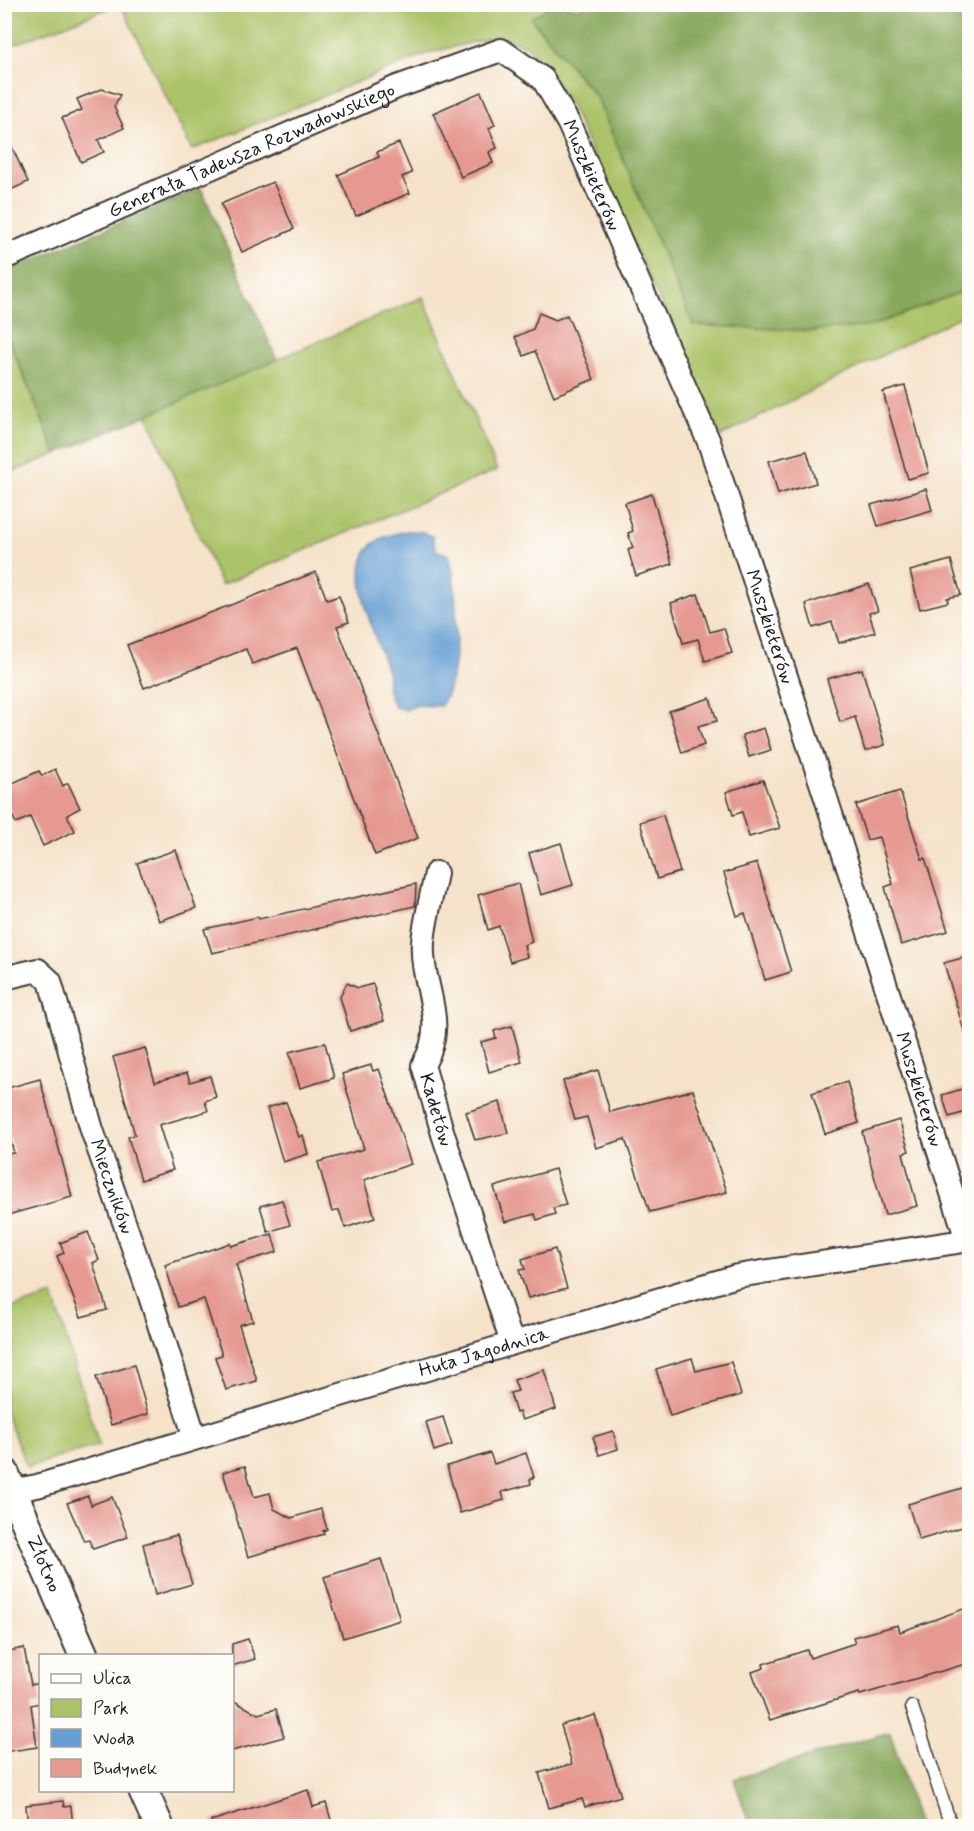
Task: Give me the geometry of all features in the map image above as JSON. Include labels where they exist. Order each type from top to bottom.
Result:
[{"type":"street","name":"Generała Tadeusza Rozwadowskiego","points":[[4,258],[397,87],[501,50]]},
{"type":"street","name":"Muszkieterów","points":[[501,50],[543,79],[569,124],[709,442],[968,1240]]},
{"type":"street","name":"Kadetów","points":[[436,873],[423,944],[435,1025],[433,1048],[423,1065],[442,1134],[512,1343]]},
{"type":"street","name":"Mieczników","points":[[4,978],[38,970],[50,981],[92,1130],[150,1296],[195,1438]]},
{"type":"street","name":"Huta Jagodnica","points":[[7,1485],[195,1438],[737,1276],[968,1240]]},
{"type":"street","name":"Złotno","points":[[7,1485],[83,1654]]},
{"type":"street","points":[[143,1792],[159,1827]]},
{"type":"lane","points":[[912,1707],[951,1827]]},
{"type":"green space","points":[[5,4],[117,4],[117,5],[5,48]]},
{"type":"green space","points":[[582,4],[969,5],[969,289],[871,326],[812,331],[693,325],[597,98],[531,18],[552,5],[581,8]]},
{"type":"green space","points":[[121,5],[552,5],[531,19],[597,98],[651,224],[812,331],[871,326],[969,289],[969,312],[721,436],[568,100],[528,47],[499,36],[428,53],[192,150]]},
{"type":"green space","points":[[201,188],[277,360],[56,454],[5,329],[5,272]]},
{"type":"green space","points":[[423,297],[497,470],[221,585],[147,415]]},
{"type":"green space","points":[[4,329],[56,454],[5,475],[4,475]]},
{"type":"green space","points":[[53,1295],[99,1445],[27,1467],[5,1412],[5,1310]]},
{"type":"green space","points":[[890,1732],[919,1826],[750,1826],[734,1779]]},
{"type":"water","points":[[406,531],[423,532],[432,536],[436,550],[449,555],[455,587],[456,633],[452,677],[447,695],[440,706],[417,705],[406,710],[395,707],[389,694],[388,673],[368,616],[361,572],[366,553],[374,543]]},
{"type":"building","points":[[102,89],[120,95],[114,107],[124,128],[98,140],[104,152],[81,162],[62,118],[82,110],[77,99]]},
{"type":"building","points":[[481,92],[495,125],[489,128],[497,148],[489,152],[493,163],[461,177],[433,113]]},
{"type":"building","points":[[4,130],[28,182],[4,193]]},
{"type":"building","points":[[399,143],[412,173],[402,177],[410,193],[356,216],[338,175],[379,157],[377,152]]},
{"type":"building","points":[[273,182],[294,229],[242,252],[221,204]]},
{"type":"building","points":[[539,313],[556,320],[567,315],[594,379],[554,396],[535,351],[524,356],[515,337],[533,329]]},
{"type":"building","points":[[905,386],[929,473],[908,479],[883,392]]},
{"type":"building","points":[[807,451],[816,483],[778,494],[769,461]]},
{"type":"building","points":[[926,489],[932,510],[878,526],[871,505]]},
{"type":"building","points":[[652,494],[672,564],[636,576],[628,550],[633,548],[628,533],[633,531],[625,503]]},
{"type":"building","points":[[951,560],[961,595],[947,598],[948,602],[920,609],[910,571]]},
{"type":"building","points":[[316,572],[327,600],[339,596],[349,622],[337,626],[418,838],[375,855],[297,648],[252,664],[246,649],[144,688],[127,645]]},
{"type":"building","points":[[869,584],[878,611],[869,613],[875,632],[839,643],[832,622],[813,628],[806,604]]},
{"type":"building","points":[[698,594],[710,632],[724,628],[732,653],[705,661],[698,639],[683,643],[671,603]]},
{"type":"building","points":[[862,669],[885,745],[865,751],[855,717],[840,722],[827,679]]},
{"type":"building","points":[[710,698],[717,721],[698,726],[704,745],[682,753],[669,711]]},
{"type":"building","points":[[764,728],[771,750],[749,757],[742,735]]},
{"type":"building","points":[[55,769],[63,786],[68,783],[80,808],[67,815],[75,831],[43,846],[30,817],[16,823],[4,799],[4,787],[39,771],[42,776]]},
{"type":"building","points":[[763,780],[780,828],[749,837],[742,812],[733,815],[726,792]]},
{"type":"building","points":[[900,791],[922,859],[925,858],[948,931],[901,945],[885,887],[893,884],[879,837],[867,840],[856,805]]},
{"type":"building","points":[[663,815],[680,872],[657,879],[640,822]]},
{"type":"building","points":[[561,843],[573,885],[541,895],[529,853]]},
{"type":"building","points":[[176,850],[196,908],[159,921],[137,863]]},
{"type":"building","points":[[757,863],[791,972],[765,980],[745,913],[737,916],[724,873]]},
{"type":"building","points":[[518,883],[532,942],[524,945],[527,957],[510,962],[499,926],[488,930],[478,895]]},
{"type":"building","points":[[416,884],[415,906],[212,953],[204,929],[258,917],[259,919]]},
{"type":"building","points":[[969,956],[969,1030],[964,1031],[944,963]]},
{"type":"building","points":[[347,983],[358,988],[373,984],[384,1021],[350,1031],[340,997]]},
{"type":"building","points":[[512,1026],[522,1062],[489,1072],[481,1042],[496,1038],[494,1031]]},
{"type":"building","points":[[325,1043],[334,1078],[300,1088],[289,1052]]},
{"type":"building","points":[[145,1048],[155,1082],[187,1073],[190,1082],[210,1076],[216,1097],[205,1101],[208,1111],[159,1125],[173,1170],[141,1180],[128,1137],[135,1135],[113,1057]]},
{"type":"building","points":[[371,1065],[373,1071],[379,1069],[411,1164],[364,1180],[375,1218],[345,1228],[339,1210],[332,1212],[318,1162],[364,1149],[342,1074]]},
{"type":"building","points":[[598,1070],[610,1112],[693,1090],[727,1192],[650,1212],[625,1139],[596,1148],[587,1117],[575,1120],[563,1081]]},
{"type":"building","points":[[40,1079],[72,1197],[4,1216],[4,1154],[14,1153],[4,1119],[4,1089]]},
{"type":"building","points":[[847,1082],[859,1123],[825,1134],[812,1093]]},
{"type":"building","points":[[969,1087],[969,1111],[949,1117],[942,1095]]},
{"type":"building","points":[[286,1102],[299,1137],[303,1135],[308,1154],[283,1162],[267,1108]]},
{"type":"building","points":[[500,1102],[508,1133],[475,1140],[466,1112]]},
{"type":"building","points":[[899,1120],[909,1151],[903,1153],[917,1206],[885,1215],[862,1132]]},
{"type":"building","points":[[555,1169],[566,1205],[553,1208],[555,1214],[537,1220],[535,1214],[505,1222],[494,1187]]},
{"type":"building","points":[[282,1200],[290,1225],[268,1232],[260,1206]]},
{"type":"building","points":[[88,1232],[99,1260],[93,1263],[107,1310],[81,1317],[57,1256],[64,1253],[60,1243]]},
{"type":"building","points":[[272,1234],[277,1252],[236,1264],[253,1321],[239,1325],[257,1381],[226,1390],[215,1357],[222,1355],[204,1299],[178,1307],[165,1265],[230,1243],[231,1246]]},
{"type":"building","points":[[555,1249],[567,1288],[528,1298],[519,1270],[525,1269],[522,1259]]},
{"type":"building","points":[[692,1358],[696,1371],[731,1362],[741,1395],[670,1416],[656,1369]]},
{"type":"building","points":[[134,1365],[148,1414],[111,1425],[96,1377]]},
{"type":"building","points":[[544,1370],[556,1409],[522,1420],[519,1412],[516,1413],[510,1393],[518,1391],[514,1380]]},
{"type":"building","points":[[443,1417],[452,1445],[434,1451],[426,1422]]},
{"type":"building","points":[[613,1431],[618,1449],[599,1455],[593,1437]]},
{"type":"building","points":[[490,1453],[494,1464],[526,1453],[534,1477],[530,1479],[531,1484],[502,1492],[504,1500],[460,1513],[447,1466]]},
{"type":"building","points":[[245,1466],[254,1497],[270,1493],[274,1509],[291,1518],[321,1509],[327,1529],[323,1531],[324,1534],[248,1557],[223,1472]]},
{"type":"building","points":[[969,1486],[969,1525],[919,1540],[908,1504]]},
{"type":"building","points":[[88,1496],[91,1505],[112,1497],[128,1537],[93,1549],[89,1540],[84,1541],[67,1503]]},
{"type":"building","points":[[177,1535],[192,1584],[155,1595],[143,1544]]},
{"type":"building","points":[[381,1559],[400,1620],[343,1638],[324,1577]]},
{"type":"building","points":[[969,1607],[969,1663],[770,1720],[752,1672],[764,1668],[763,1664],[807,1650],[810,1658],[855,1643],[853,1637],[898,1625],[900,1632]]},
{"type":"building","points":[[248,1639],[255,1659],[234,1665],[232,1644]]},
{"type":"building","points":[[24,1648],[31,1685],[39,1683],[39,1703],[31,1705],[37,1747],[4,1752],[4,1652]]},
{"type":"building","points":[[234,1701],[258,1714],[276,1709],[284,1737],[234,1750]]},
{"type":"building","points":[[595,1715],[621,1796],[585,1807],[582,1799],[549,1808],[539,1773],[572,1764],[561,1725]]},
{"type":"building","points":[[308,1790],[313,1807],[326,1803],[333,1827],[212,1827],[211,1821]]},
{"type":"building","points":[[63,1801],[64,1807],[71,1806],[73,1827],[28,1827],[26,1805]]}]
